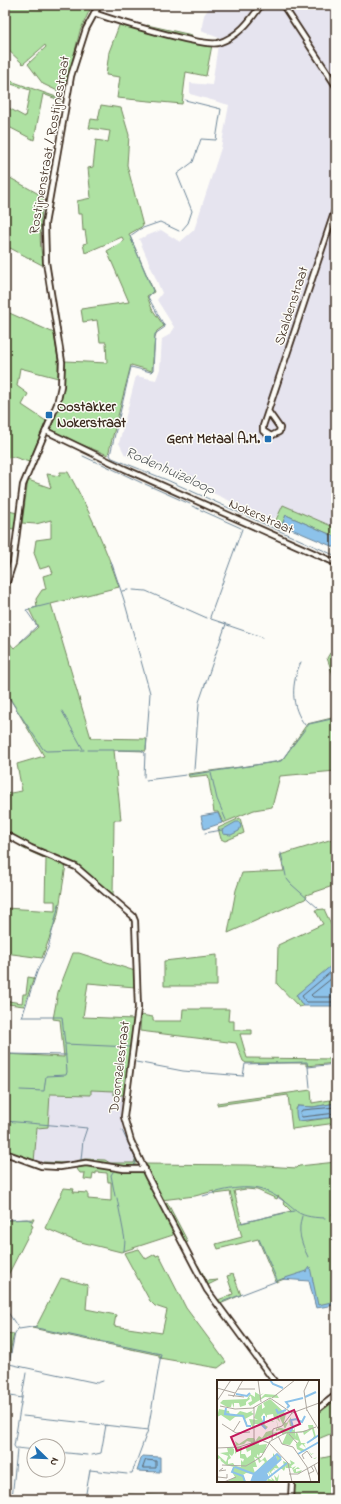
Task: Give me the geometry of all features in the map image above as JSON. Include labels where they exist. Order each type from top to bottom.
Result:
[{"type":"street","name":"Rostijnenstraat / Rostijnestraat","points":[[5,588],[13,563],[24,485],[40,447],[60,392],[62,370],[46,262],[45,224],[71,76],[78,52],[94,13],[99,5]]},
{"type":"street","points":[[94,13],[149,29],[212,44],[233,36],[242,29],[261,5]]},
{"type":"street","points":[[284,5],[336,86]]},
{"type":"street","name":"Skaldenstraat","points":[[268,411],[280,428],[279,432],[271,436],[263,431],[263,426],[268,411],[336,207]]},
{"type":"street","name":"Nokerstraat","points":[[46,431],[125,469],[336,563]]},
{"type":"street","name":"Doornzelestraat","points":[[5,834],[31,848],[76,867],[133,916],[135,921],[138,1008],[137,1028],[127,1083],[124,1117],[131,1141],[204,1285],[273,1380]]},
{"type":"street","points":[[5,1153],[41,1166],[64,1167],[86,1163],[145,1169]]},
{"type":"street","points":[[135,1169],[140,1160]]},
{"type":"street","points":[[319,1408],[336,1395]]},
{"type":"street","points":[[290,1499],[292,1482]]},
{"type":"shaded area","points":[[211,5],[336,5],[336,528],[283,505],[277,516],[271,520],[174,475],[125,455],[119,443],[136,376],[156,380],[160,369],[162,339],[169,335],[174,327],[157,300],[162,293],[139,239],[161,230],[180,242],[194,230],[221,148],[229,105],[190,94],[190,83],[212,85],[219,38],[201,31],[204,15]]},
{"type":"shaded area","points":[[90,1090],[115,1091],[115,1095],[125,1095],[121,1109],[123,1131],[136,1157],[134,1163],[110,1163],[105,1160],[85,1159],[66,1163],[44,1162],[44,1165],[34,1162],[37,1128],[48,1127],[50,1094],[90,1095]]},
{"type":"green space","points":[[5,5],[92,5],[80,31],[64,94],[43,84],[28,64],[46,47],[45,45],[23,64],[5,47]]},
{"type":"green space","points":[[120,23],[212,45],[206,76],[186,72],[182,104],[117,98],[120,77],[106,75],[109,52]]},
{"type":"green space","points":[[147,25],[192,35],[191,38],[146,27]]},
{"type":"green space","points":[[5,79],[62,99],[62,101],[43,94],[34,140],[5,125],[5,106],[25,117],[30,90],[5,82]]},
{"type":"green space","points":[[101,105],[121,108],[129,135],[127,165],[143,226],[129,234],[154,292],[147,296],[152,309],[164,326],[157,331],[155,337],[152,371],[131,365],[108,455],[55,434],[51,430],[63,393],[65,361],[107,363],[106,342],[100,342],[97,320],[83,322],[81,309],[129,302],[107,251],[124,241],[122,237],[85,253],[83,244],[87,243],[85,230],[83,231],[82,214],[78,214],[77,201],[91,198],[88,168],[93,167],[96,140],[108,142],[110,131],[89,128],[91,119],[98,120]]},
{"type":"green space","points":[[5,175],[44,197],[40,232],[44,266],[10,248],[5,259]]},
{"type":"green space","points":[[5,311],[54,333],[58,359],[58,378],[20,368],[17,386],[28,394],[22,405],[46,421],[29,462],[14,457],[5,458]]},
{"type":"green space","points":[[60,472],[68,472],[83,500],[96,528],[119,587],[51,604],[91,738],[147,739],[146,751],[114,750],[121,820],[114,820],[113,895],[79,866],[28,845],[5,832],[5,794],[22,791],[17,764],[44,756],[5,690],[5,642],[7,640],[14,648],[38,627],[29,609],[37,607],[36,599],[42,590],[46,589],[43,576],[53,573],[50,566],[40,569],[34,553],[36,540],[51,538],[51,520],[36,524],[22,523],[28,480],[51,488],[47,474],[60,476]]},
{"type":"green space","points":[[283,505],[336,528],[336,537],[286,515],[280,529],[273,526]]},
{"type":"green space","points":[[5,510],[17,513],[14,529],[5,528]]},
{"type":"green space","points":[[330,653],[336,655],[336,683],[327,658]]},
{"type":"green space","points":[[336,717],[336,771],[280,776],[272,807],[254,810],[223,823],[218,812],[214,812],[208,775],[189,777],[188,774],[277,762],[283,759],[307,724]]},
{"type":"green space","points":[[240,818],[244,833],[225,841],[221,839],[218,828]]},
{"type":"green space","points":[[336,838],[336,885],[306,895],[307,897],[305,899],[228,933],[236,890],[242,873],[284,871],[280,855]]},
{"type":"green space","points":[[19,845],[66,865],[58,915],[42,958],[5,953],[5,908],[55,911],[55,901],[45,901],[46,859],[22,848]]},
{"type":"green space","points":[[324,909],[334,931],[336,930],[336,1006],[334,966],[296,995],[303,1006],[299,1007],[277,984],[278,945],[323,924],[315,910]]},
{"type":"green space","points":[[73,953],[79,953],[135,971],[135,987],[88,983],[83,1017],[135,1019],[125,1095],[114,1095],[114,1091],[91,1090],[91,1095],[50,1094],[48,1127],[37,1128],[34,1162],[5,1151],[5,1054],[64,1057],[60,1020],[53,1019],[58,992]]},
{"type":"green space","points":[[217,955],[217,986],[164,986],[164,961]]},
{"type":"green space","points":[[28,977],[34,978],[24,1006],[8,1004],[8,1001],[22,1003],[23,994],[26,994]]},
{"type":"green space","points":[[183,1009],[229,1009],[228,1021],[234,1021],[234,1030],[252,1030],[252,1034],[240,1034],[247,1058],[336,1059],[336,1063],[306,1066],[306,1063],[246,1063],[243,1061],[236,1043],[140,1031],[141,1015],[153,1017],[153,1021],[182,1021]]},
{"type":"green space","points":[[311,1090],[312,1103],[336,1099],[336,1103],[313,1107],[298,1106],[296,1109],[297,1118],[306,1121],[336,1117],[336,1123],[292,1129],[288,1095],[217,1105],[217,1103]]},
{"type":"green space","points":[[136,1157],[136,1165],[134,1167],[127,1168],[94,1163],[65,1166],[44,1165],[43,1162],[66,1163],[85,1159],[105,1160],[110,1163],[134,1163]]},
{"type":"green space","points":[[336,1162],[336,1304],[316,1307],[309,1279],[290,1277],[276,1282],[258,1239],[218,1249],[216,1244],[242,1237],[230,1192],[215,1194],[214,1191],[195,1196],[161,1200],[144,1164],[249,1165],[297,1168],[299,1166]],"holes":[[[246,1189],[257,1190],[277,1199],[278,1196],[284,1201],[283,1203],[291,1211],[242,1223],[234,1191]]]},
{"type":"green space","points":[[90,1166],[111,1170],[143,1172],[173,1235],[121,1252],[73,1240],[45,1228],[64,1188],[74,1189],[73,1192],[88,1193],[88,1199],[111,1201],[111,1182],[108,1182],[107,1173],[96,1172],[96,1174],[93,1173],[92,1180],[84,1179],[85,1173],[80,1173],[77,1169],[77,1167]]},
{"type":"green space","points":[[167,1202],[188,1242],[184,1244],[163,1203]]},
{"type":"green space","points":[[34,1219],[31,1225],[33,1226],[5,1281],[5,1220]]},
{"type":"green space","points":[[139,1249],[146,1259],[155,1254],[156,1256],[159,1255],[186,1308],[226,1362],[218,1368],[159,1358],[159,1355],[32,1328],[37,1325],[61,1278],[88,1285],[86,1309],[116,1315],[114,1326],[162,1333],[167,1310],[155,1306],[150,1301],[124,1253]]},
{"type":"green space","points":[[198,1265],[207,1281],[218,1280],[206,1286],[195,1266]]},
{"type":"green space","points":[[233,1274],[241,1295],[220,1304],[218,1300],[233,1294],[227,1276]]},
{"type":"green space","points":[[5,1333],[14,1334],[7,1365],[5,1365]]},
{"type":"green space","points":[[336,1397],[336,1439],[334,1435],[331,1436],[330,1434],[319,1439],[319,1412]]},
{"type":"green space","points":[[336,1455],[336,1499],[293,1499],[294,1482],[319,1482],[319,1459]]},
{"type":"green space","points":[[123,1494],[247,1499],[123,1499]]},
{"type":"water","points":[[286,515],[336,537],[336,548],[282,525]]},
{"type":"water","points":[[218,813],[222,823],[204,829],[201,816]]},
{"type":"water","points":[[236,822],[239,822],[241,826],[239,831],[231,835],[223,834],[222,830]]},
{"type":"water","points":[[332,965],[334,966],[335,1006],[303,1006],[296,995]]},
{"type":"water","points":[[336,1103],[336,1117],[298,1121],[296,1109],[298,1106],[313,1107]]},
{"type":"water","points":[[310,1267],[318,1305],[336,1301],[336,1305],[316,1308],[309,1281],[282,1279],[307,1271]]},
{"type":"water","points":[[142,1456],[160,1457],[160,1472],[137,1471]]},
{"type":"waterway","name":"Rodenhuizeloop","points":[[182,230],[188,223],[192,211],[177,174],[193,162],[201,139],[216,140],[221,109],[185,100]]},
{"type":"waterway","name":"Rodenhuizeloop","points":[[179,231],[160,222],[140,229],[130,236],[153,291],[148,297],[165,327],[155,334],[153,370],[151,372],[131,367],[110,455],[112,458],[167,480],[293,537]]},
{"type":"waterway","points":[[83,456],[98,463]]},
{"type":"waterway","points":[[100,463],[142,483]]},
{"type":"waterway","points":[[145,484],[190,504]]},
{"type":"waterway","points":[[192,506],[241,528]]},
{"type":"waterway","points":[[194,770],[199,702],[226,624],[211,619],[210,617],[242,529]]},
{"type":"waterway","name":"Rodenhuizeloop","points":[[296,538],[336,556]]},
{"type":"waterway","points":[[111,561],[124,600],[150,693],[146,750]]},
{"type":"waterway","points":[[122,591],[128,590]]},
{"type":"waterway","points":[[133,590],[146,591],[207,618]]},
{"type":"waterway","points":[[20,642],[37,626],[26,610],[50,604]]},
{"type":"waterway","points":[[227,625],[262,637]]},
{"type":"waterway","points":[[301,662],[295,678],[294,694],[297,710],[305,725]]},
{"type":"waterway","points":[[5,692],[43,749],[46,751],[84,750]]},
{"type":"waterway","points":[[62,711],[83,749]]},
{"type":"waterway","points":[[189,775],[281,761],[309,724],[336,718]]},
{"type":"waterway","points":[[88,750],[141,750],[145,753],[144,777]]},
{"type":"waterway","points":[[211,773],[217,799],[226,820]]},
{"type":"waterway","points":[[146,780],[186,775]]},
{"type":"waterway","points":[[205,833],[222,830]]},
{"type":"waterway","points":[[281,853],[286,876]]},
{"type":"waterway","points":[[287,879],[318,908]]},
{"type":"waterway","points":[[59,904],[48,948],[37,972],[22,1017],[62,1017],[65,1044],[130,1047]]},
{"type":"waterway","points":[[20,1090],[44,1091],[46,1076],[66,1075],[65,1045]]},
{"type":"waterway","points":[[5,1054],[66,1055]]},
{"type":"waterway","points":[[136,1062],[183,1071],[243,1076],[245,1064],[307,1062],[308,1067]]},
{"type":"waterway","points":[[310,1087],[308,1067],[336,1064]]},
{"type":"waterway","points":[[5,1121],[75,1127]]},
{"type":"waterway","points":[[77,1127],[87,1128],[83,1140],[81,1160]]},
{"type":"waterway","points":[[119,1166],[132,1167],[136,1160],[122,1130]]},
{"type":"waterway","points":[[76,1162],[87,1160],[106,1164]]},
{"type":"waterway","points":[[44,1163],[66,1164]]},
{"type":"waterway","points":[[113,1172],[111,1175],[115,1196]]},
{"type":"waterway","points":[[203,1196],[230,1189],[257,1189],[274,1195],[301,1214],[325,1218]]},
{"type":"waterway","points":[[117,1198],[125,1240],[124,1251]]},
{"type":"waterway","points":[[240,1223],[294,1211]]},
{"type":"waterway","points":[[332,1214],[336,1213]]},
{"type":"waterway","points":[[302,1216],[300,1237],[308,1257]]},
{"type":"waterway","points":[[5,1220],[27,1219],[32,1221]]},
{"type":"waterway","points":[[259,1239],[277,1280]]},
{"type":"waterway","points":[[222,1302],[282,1279]]},
{"type":"waterway","points":[[5,1308],[19,1329],[32,1327],[161,1354],[148,1430],[132,1473],[130,1473]]},
{"type":"waterway","points":[[18,1329],[15,1333],[9,1364],[97,1383],[103,1381]]},
{"type":"waterway","points":[[15,1499],[12,1498],[17,1450],[14,1446],[26,1373]]},
{"type":"waterway","points":[[5,1395],[22,1398]]},
{"type":"waterway","points":[[23,1416],[148,1430]]},
{"type":"waterway","points":[[92,1455],[101,1453],[106,1425]]},
{"type":"waterway","points":[[17,1448],[26,1449]]},
{"type":"waterway","points":[[66,1453],[87,1455]]},
{"type":"waterway","points":[[85,1499],[90,1470],[127,1474]]},
{"type":"place","name":"Oostakker Nokerstraat","points":[[49,415]]},
{"type":"place","name":"Gent Metaal A.M.","points":[[268,439]]}]
